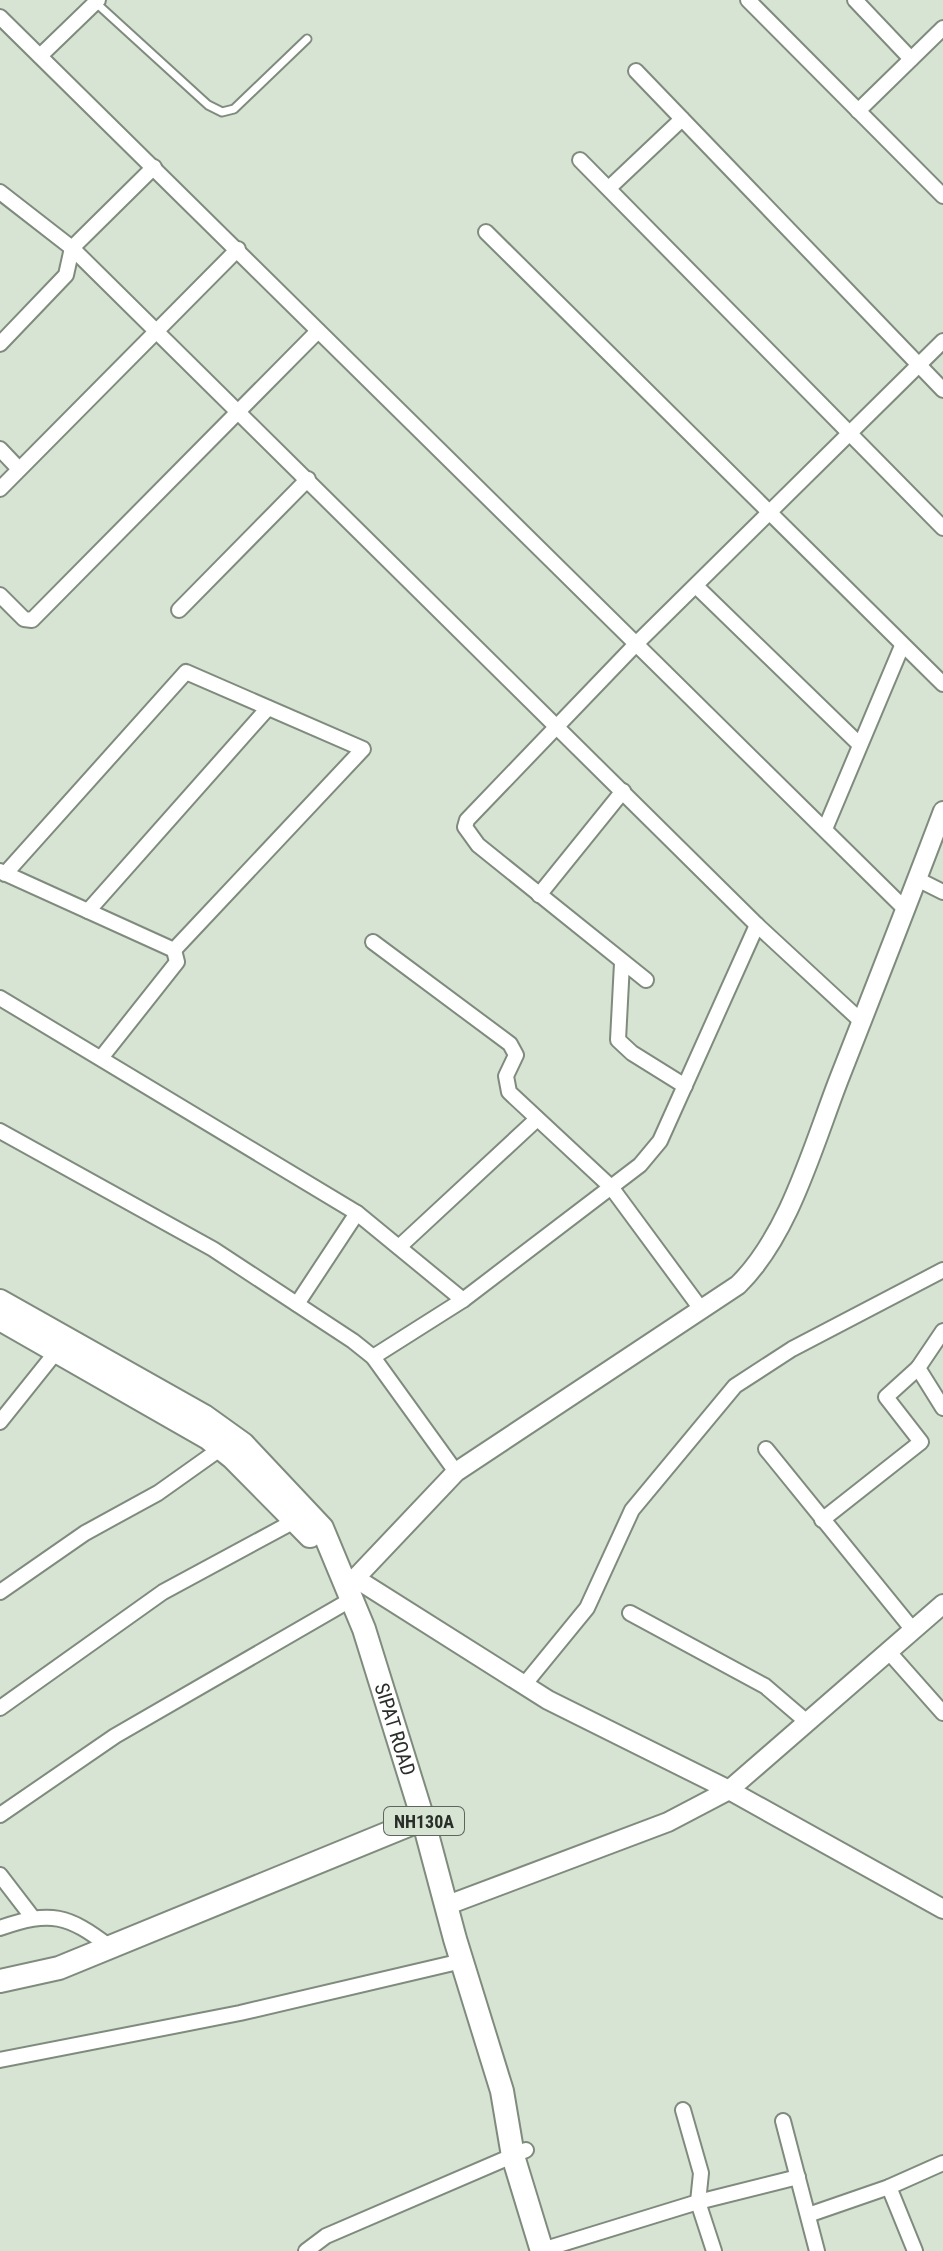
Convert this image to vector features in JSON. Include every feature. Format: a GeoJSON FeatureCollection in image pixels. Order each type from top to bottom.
{"type":"FeatureCollection","features":[{"type":"Feature","properties":{"kind":"main road","name":"SIPAT ROAD"},"geometry":{"type":"LineString","coordinates":[[0,1301],[204,1416],[302,1517],[333,1555],[351,1588],[423,1819],[445,1906],[549,2250]]}},
{"type":"Feature","properties":{"kind":"main road","name":"SIPAT ROAD"},"geometry":{"type":"LineString","coordinates":[[0,1319],[228,1443]]}},
{"type":"Feature","properties":{"kind":"main road"},"geometry":{"type":"LineString","coordinates":[[0,1981],[59,1968],[423,1819]]}},
{"type":"Feature","properties":{"kind":"street"},"geometry":{"type":"LineString","coordinates":[[748,0],[943,196]]}},
{"type":"Feature","properties":{"kind":"street"},"geometry":{"type":"LineString","coordinates":[[40,56],[96,1]]}},
{"type":"Feature","properties":{"kind":"street"},"geometry":{"type":"LineString","coordinates":[[863,3],[911,59]]}},
{"type":"Feature","properties":{"kind":"street"},"geometry":{"type":"LineString","coordinates":[[0,17],[905,909]]}},
{"type":"Feature","properties":{"kind":"street"},"geometry":{"type":"LineString","coordinates":[[858,111],[943,28]]}},
{"type":"Feature","properties":{"kind":"street"},"geometry":{"type":"LineString","coordinates":[[636,71],[943,390]]}},
{"type":"Feature","properties":{"kind":"street"},"geometry":{"type":"LineString","coordinates":[[609,188],[682,119]]}},
{"type":"Feature","properties":{"kind":"street"},"geometry":{"type":"LineString","coordinates":[[580,160],[848,436],[943,528]]}},
{"type":"Feature","properties":{"kind":"street"},"geometry":{"type":"LineString","coordinates":[[0,344],[66,275],[72,248],[154,167]]}},
{"type":"Feature","properties":{"kind":"street"},"geometry":{"type":"LineString","coordinates":[[0,192],[72,248],[757,925],[862,1022]]}},
{"type":"Feature","properties":{"kind":"street"},"geometry":{"type":"LineString","coordinates":[[486,232],[943,684]]}},
{"type":"Feature","properties":{"kind":"street"},"geometry":{"type":"LineString","coordinates":[[0,489],[155,328],[238,249]]}},
{"type":"Feature","properties":{"kind":"street"},"geometry":{"type":"LineString","coordinates":[[0,595],[24,619],[32,620],[318,331]]}},
{"type":"Feature","properties":{"kind":"street"},"geometry":{"type":"LineString","coordinates":[[646,980],[478,845],[465,827],[471,814],[637,643],[943,341]]}},
{"type":"Feature","properties":{"kind":"street"},"geometry":{"type":"LineString","coordinates":[[0,449],[19,469]]}},
{"type":"Feature","properties":{"kind":"street"},"geometry":{"type":"LineString","coordinates":[[179,610],[308,479]]}},
{"type":"Feature","properties":{"kind":"street"},"geometry":{"type":"LineString","coordinates":[[696,586],[859,744]]}},
{"type":"Feature","properties":{"kind":"street"},"geometry":{"type":"LineString","coordinates":[[825,829],[902,646]]}},
{"type":"Feature","properties":{"kind":"street"},"geometry":{"type":"LineString","coordinates":[[186,672],[363,749],[174,950],[3,872],[186,672]]}},
{"type":"Feature","properties":{"kind":"street"},"geometry":{"type":"LineString","coordinates":[[88,911],[268,708]]}},
{"type":"Feature","properties":{"kind":"street"},"geometry":{"type":"LineString","coordinates":[[539,895],[623,791]]}},
{"type":"Feature","properties":{"kind":"street"},"geometry":{"type":"LineString","coordinates":[[0,1815],[115,1736],[351,1588],[456,1472],[738,1285],[770,1248],[943,811]]}},
{"type":"Feature","properties":{"kind":"street"},"geometry":{"type":"LineString","coordinates":[[917,879],[943,892]]}},
{"type":"Feature","properties":{"kind":"street"},"geometry":{"type":"LineString","coordinates":[[373,1357],[463,1300],[640,1165],[660,1141],[757,925]]}},
{"type":"Feature","properties":{"kind":"street"},"geometry":{"type":"LineString","coordinates":[[373,942],[510,1044],[516,1055],[505,1085],[611,1187],[701,1309]]}},
{"type":"Feature","properties":{"kind":"street"},"geometry":{"type":"LineString","coordinates":[[101,1058],[177,962],[174,950]]}},
{"type":"Feature","properties":{"kind":"street"},"geometry":{"type":"LineString","coordinates":[[622,963],[618,1040],[632,1053],[685,1086]]}},
{"type":"Feature","properties":{"kind":"street"},"geometry":{"type":"LineString","coordinates":[[0,999],[357,1213],[463,1300]]}},
{"type":"Feature","properties":{"kind":"street"},"geometry":{"type":"LineString","coordinates":[[399,1247],[537,1119]]}},
{"type":"Feature","properties":{"kind":"street"},"geometry":{"type":"LineString","coordinates":[[0,1131],[213,1249],[373,1357],[456,1472]]}},
{"type":"Feature","properties":{"kind":"street"},"geometry":{"type":"LineString","coordinates":[[297,1304],[357,1213]]}},
{"type":"Feature","properties":{"kind":"street"},"geometry":{"type":"LineString","coordinates":[[524,1685],[587,1608],[632,1510],[735,1386],[792,1349],[942,1273]]}},
{"type":"Feature","properties":{"kind":"street"},"geometry":{"type":"LineString","coordinates":[[822,1520],[921,1442],[886,1397],[918,1368],[943,1331]]}},
{"type":"Feature","properties":{"kind":"street"},"geometry":{"type":"LineString","coordinates":[[0,1422],[56,1352]]}},
{"type":"Feature","properties":{"kind":"street"},"geometry":{"type":"LineString","coordinates":[[918,1368],[943,1408]]}},
{"type":"Feature","properties":{"kind":"street"},"geometry":{"type":"LineString","coordinates":[[0,1592],[85,1533],[158,1493],[228,1443]]}},
{"type":"Feature","properties":{"kind":"street"},"geometry":{"type":"LineString","coordinates":[[766,1449],[913,1630]]}},
{"type":"Feature","properties":{"kind":"street"},"geometry":{"type":"LineString","coordinates":[[0,1708],[163,1592],[302,1517]]}},
{"type":"Feature","properties":{"kind":"street"},"geometry":{"type":"LineString","coordinates":[[351,1588],[524,1685],[729,1790],[943,1909]]}},
{"type":"Feature","properties":{"kind":"street"},"geometry":{"type":"LineString","coordinates":[[630,1613],[765,1686],[807,1722]]}},
{"type":"Feature","properties":{"kind":"street"},"geometry":{"type":"LineString","coordinates":[[445,1906],[668,1822],[729,1790],[913,1630],[939,1614]]}},
{"type":"Feature","properties":{"kind":"street"},"geometry":{"type":"LineString","coordinates":[[888,1651],[943,1713]]}},
{"type":"Feature","properties":{"kind":"street"},"geometry":{"type":"LineString","coordinates":[[0,1875],[33,1918]]}},
{"type":"Feature","properties":{"kind":"street"},"geometry":{"type":"LineString","coordinates":[[0,1928],[33,1918],[64,1918],[82,1926],[110,1947]]}},
{"type":"Feature","properties":{"kind":"street"},"geometry":{"type":"LineString","coordinates":[[0,2060],[240,2013],[462,1961]]}},
{"type":"Feature","properties":{"kind":"street"},"geometry":{"type":"LineString","coordinates":[[683,2110],[701,2173],[698,2202],[714,2251]]}},
{"type":"Feature","properties":{"kind":"street"},"geometry":{"type":"LineString","coordinates":[[783,2121],[817,2251]]}},
{"type":"Feature","properties":{"kind":"street"},"geometry":{"type":"LineString","coordinates":[[306,2251],[326,2236],[520,2153]]}},
{"type":"Feature","properties":{"kind":"street"},"geometry":{"type":"LineString","coordinates":[[808,2215],[889,2187],[943,2163]]}},
{"type":"Feature","properties":{"kind":"street"},"geometry":{"type":"LineString","coordinates":[[549,2250],[698,2202],[798,2177]]}},
{"type":"Feature","properties":{"kind":"street"},"geometry":{"type":"LineString","coordinates":[[889,2187],[915,2251]]}},
{"type":"Feature","properties":{"kind":"lane"},"geometry":{"type":"LineString","coordinates":[[96,1],[208,105],[222,112],[234,109],[307,39]]}}]}
